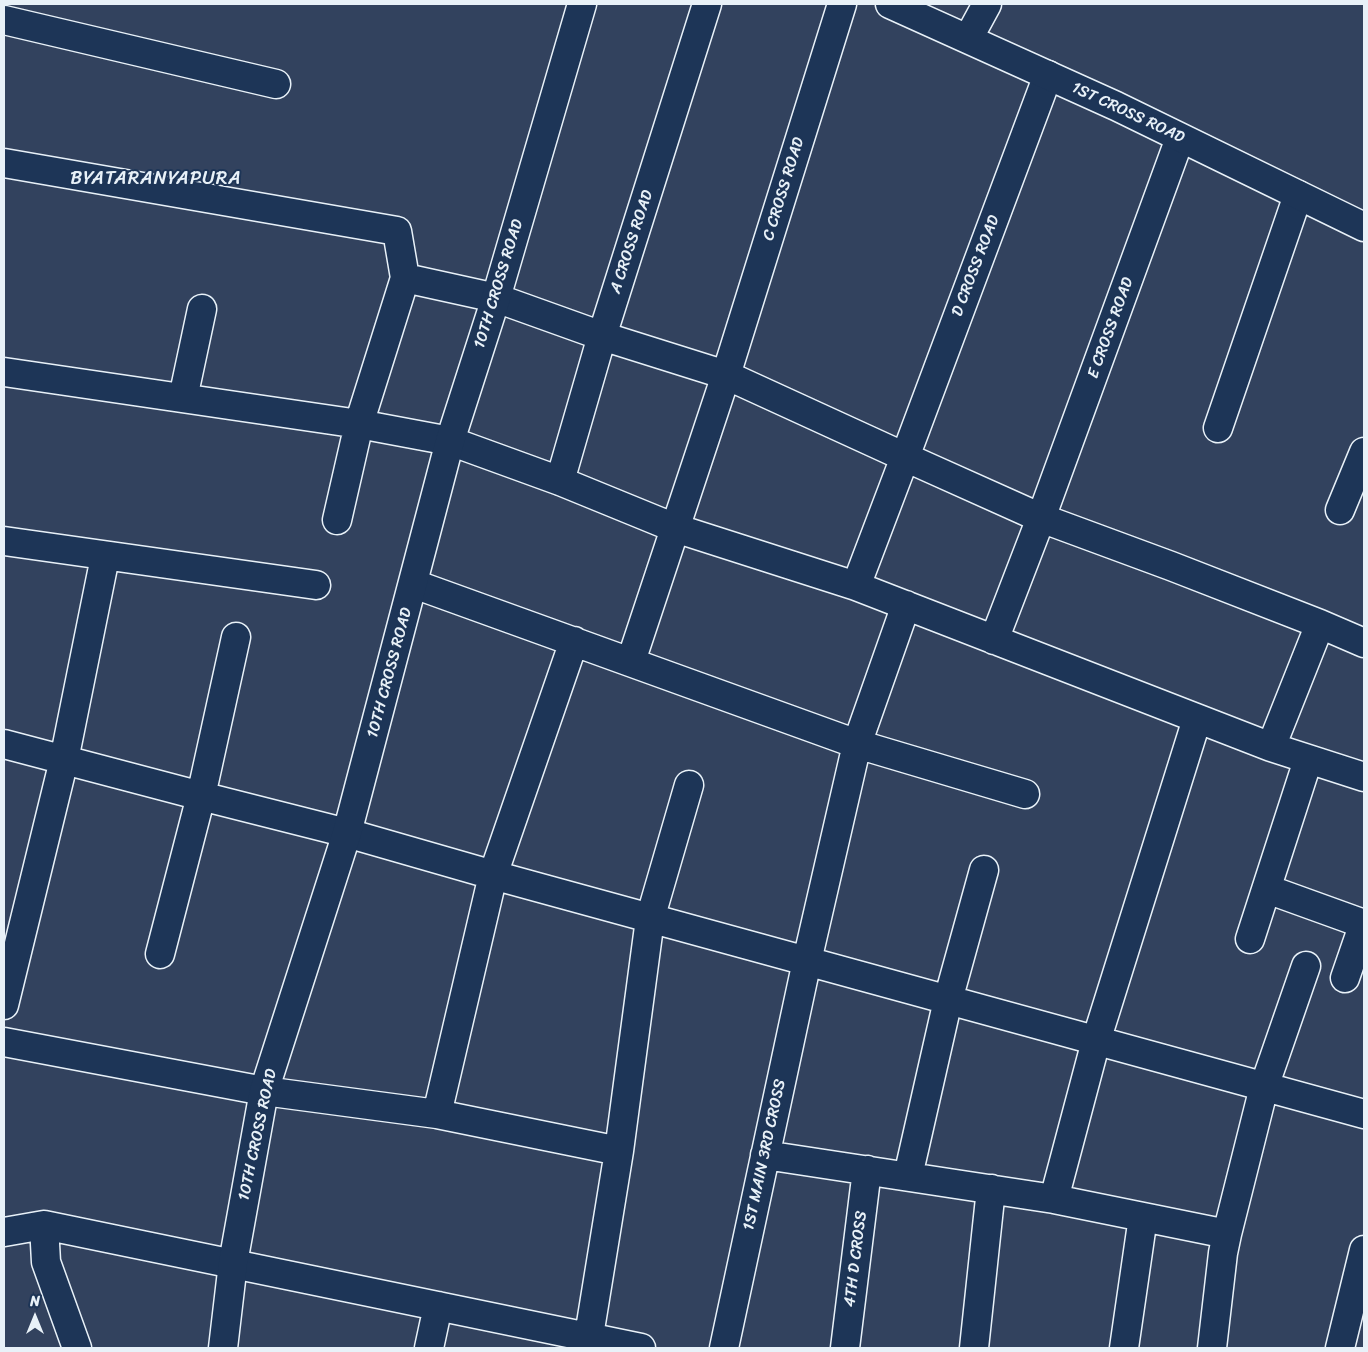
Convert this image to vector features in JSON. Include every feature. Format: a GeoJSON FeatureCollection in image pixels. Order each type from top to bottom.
{"type":"FeatureCollection","features":[{"type":"Feature","properties":{"kind":"street","name":"10TH CROSS ROAD"},"geometry":{"type":"LineString","coordinates":[[223,1348],[233,1263],[264,1091],[347,832],[414,584],[450,441],[496,298],[582,4]]}},
{"type":"Feature","properties":{"kind":"street","name":"A CROSS ROAD"},"geometry":{"type":"LineString","coordinates":[[560,481],[602,336],[707,4]]}},
{"type":"Feature","properties":{"kind":"street","name":"C CROSS ROAD"},"geometry":{"type":"LineString","coordinates":[[631,661],[726,375],[842,4]]}},
{"type":"Feature","properties":{"kind":"street","name":"1ST CROSS ROAD"},"geometry":{"type":"LineString","coordinates":[[890,4],[1116,106],[1364,227]]}},
{"type":"Feature","properties":{"kind":"street"},"geometry":{"type":"LineString","coordinates":[[968,39],[987,4]]}},
{"type":"Feature","properties":{"kind":"street"},"geometry":{"type":"LineString","coordinates":[[4,20],[276,84]]}},
{"type":"Feature","properties":{"kind":"street","name":"D CROSS ROAD"},"geometry":{"type":"LineString","coordinates":[[856,586],[1048,75]]}},
{"type":"Feature","properties":{"kind":"street","name":"E CROSS ROAD"},"geometry":{"type":"LineString","coordinates":[[994,640],[1041,518],[1180,138]]}},
{"type":"Feature","properties":{"kind":"street"},"geometry":{"type":"LineString","coordinates":[[4,163],[397,231],[405,278],[359,424],[337,520]]}},
{"type":"Feature","properties":{"kind":"street"},"geometry":{"type":"LineString","coordinates":[[1218,428],[1298,195]]}},
{"type":"Feature","properties":{"kind":"street"},"geometry":{"type":"LineString","coordinates":[[405,278],[496,298],[602,336],[726,375],[1041,518],[1171,566],[1364,643]]}},
{"type":"Feature","properties":{"kind":"street"},"geometry":{"type":"LineString","coordinates":[[183,398],[202,309]]}},
{"type":"Feature","properties":{"kind":"street"},"geometry":{"type":"LineString","coordinates":[[4,372],[359,424],[450,441],[560,481],[675,528],[856,586],[1271,747],[1364,777]]}},
{"type":"Feature","properties":{"kind":"street"},"geometry":{"type":"LineString","coordinates":[[1340,510],[1364,452]]}},
{"type":"Feature","properties":{"kind":"street"},"geometry":{"type":"LineString","coordinates":[[4,541],[316,585]]}},
{"type":"Feature","properties":{"kind":"street"},"geometry":{"type":"LineString","coordinates":[[4,1005],[64,760],[105,556]]}},
{"type":"Feature","properties":{"kind":"street"},"geometry":{"type":"LineString","coordinates":[[414,584],[857,744],[1025,794]]}},
{"type":"Feature","properties":{"kind":"street","name":"1ST MAIN 3RD CROSS"},"geometry":{"type":"LineString","coordinates":[[724,1348],[807,962],[857,744],[906,605]]}},
{"type":"Feature","properties":{"kind":"street"},"geometry":{"type":"LineString","coordinates":[[1271,747],[1320,624]]}},
{"type":"Feature","properties":{"kind":"street"},"geometry":{"type":"LineString","coordinates":[[160,954],[201,796],[236,637]]}},
{"type":"Feature","properties":{"kind":"street"},"geometry":{"type":"LineString","coordinates":[[437,1114],[493,875],[574,641]]}},
{"type":"Feature","properties":{"kind":"street"},"geometry":{"type":"LineString","coordinates":[[1054,1199],[1096,1040],[1198,719]]}},
{"type":"Feature","properties":{"kind":"street"},"geometry":{"type":"LineString","coordinates":[[4,744],[347,832],[650,919],[1364,1114]]}},
{"type":"Feature","properties":{"kind":"street"},"geometry":{"type":"LineString","coordinates":[[1250,939],[1308,760]]}},
{"type":"Feature","properties":{"kind":"street"},"geometry":{"type":"LineString","coordinates":[[588,1343],[619,1151],[650,919],[689,785]]}},
{"type":"Feature","properties":{"kind":"street"},"geometry":{"type":"LineString","coordinates":[[908,1176],[948,1000],[984,870]]}},
{"type":"Feature","properties":{"kind":"street"},"geometry":{"type":"LineString","coordinates":[[1267,889],[1364,924],[1345,978]]}},
{"type":"Feature","properties":{"kind":"street"},"geometry":{"type":"LineString","coordinates":[[1212,1348],[1227,1234],[1264,1087],[1306,966]]}},
{"type":"Feature","properties":{"kind":"street"},"geometry":{"type":"LineString","coordinates":[[4,1042],[264,1091],[437,1114],[619,1151]]}},
{"type":"Feature","properties":{"kind":"street"},"geometry":{"type":"LineString","coordinates":[[765,1155],[1054,1199],[1227,1234]]}},
{"type":"Feature","properties":{"kind":"street","name":"4TH D CROSS"},"geometry":{"type":"LineString","coordinates":[[845,1348],[866,1170]]}},
{"type":"Feature","properties":{"kind":"street"},"geometry":{"type":"LineString","coordinates":[[974,1348],[991,1189]]}},
{"type":"Feature","properties":{"kind":"street"},"geometry":{"type":"LineString","coordinates":[[1124,1348],[1143,1217]]}},
{"type":"Feature","properties":{"kind":"street"},"geometry":{"type":"LineString","coordinates":[[44,1225],[46,1262],[77,1348]]}},
{"type":"Feature","properties":{"kind":"street"},"geometry":{"type":"LineString","coordinates":[[4,1232],[44,1225],[438,1306],[588,1343],[642,1348]]}},
{"type":"Feature","properties":{"kind":"street"},"geometry":{"type":"LineString","coordinates":[[1340,1348],[1358,1306],[1364,1250]]}},
{"type":"Feature","properties":{"kind":"street"},"geometry":{"type":"LineString","coordinates":[[429,1348],[438,1306]]}},
{"type":"Feature","properties":{"kind":"district","name":"BYATARANYAPURA"},"geometry":{"type":"Point","coordinates":[156,179]}}]}
